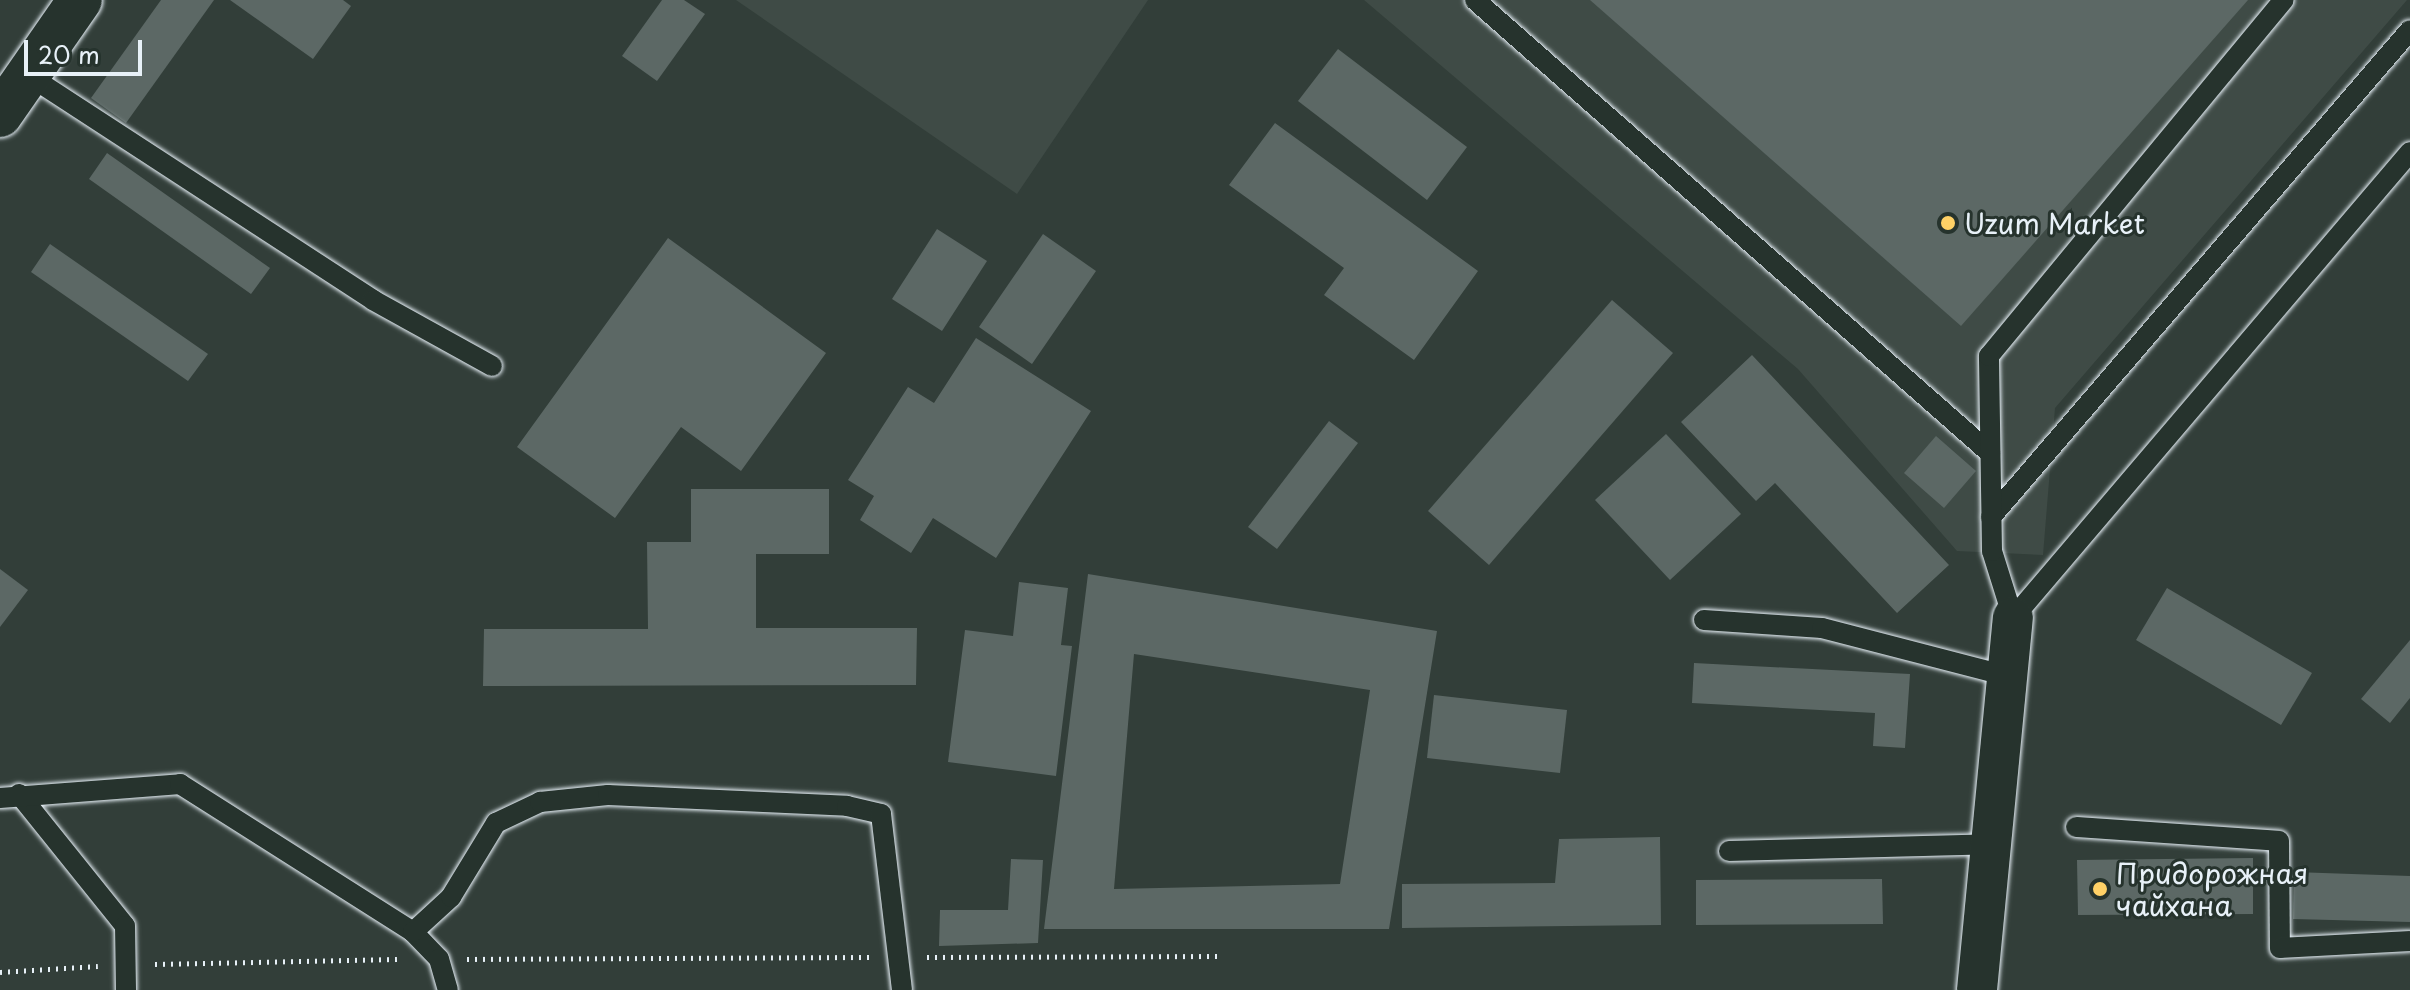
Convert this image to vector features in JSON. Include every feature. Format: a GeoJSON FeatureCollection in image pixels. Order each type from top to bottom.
{"type":"FeatureCollection","features":[{"type":"Feature","properties":{"kind":"main road"},"geometry":{"type":"LineString","coordinates":[[0,115],[80,0]]}},
{"type":"Feature","properties":{"kind":"street"},"geometry":{"type":"LineString","coordinates":[[1977,990],[2013,618]]}},
{"type":"Feature","properties":{"kind":"lane"},"geometry":{"type":"LineString","coordinates":[[1475,0],[1990,453]]}},
{"type":"Feature","properties":{"kind":"lane"},"geometry":{"type":"LineString","coordinates":[[2013,618],[1992,551],[1989,356],[2284,0]]}},
{"type":"Feature","properties":{"kind":"lane"},"geometry":{"type":"LineString","coordinates":[[1991,517],[2410,30]]}},
{"type":"Feature","properties":{"kind":"lane"},"geometry":{"type":"LineString","coordinates":[[28,75],[373,300],[492,366]]}},
{"type":"Feature","properties":{"kind":"lane"},"geometry":{"type":"LineString","coordinates":[[2013,618],[2410,152]]}},
{"type":"Feature","properties":{"kind":"lane"},"geometry":{"type":"LineString","coordinates":[[1704,620],[1822,628],[2007,676]]}},
{"type":"Feature","properties":{"kind":"lane"},"geometry":{"type":"LineString","coordinates":[[10,796],[180,784],[413,932],[439,959],[448,990]]}},
{"type":"Feature","properties":{"kind":"lane"},"geometry":{"type":"LineString","coordinates":[[413,932],[451,897],[496,823],[540,802],[608,795],[847,806],[881,814],[903,957],[902,990]]}},
{"type":"Feature","properties":{"kind":"lane"},"geometry":{"type":"LineString","coordinates":[[10,796],[125,926],[126,990]]}},
{"type":"Feature","properties":{"kind":"lane"},"geometry":{"type":"LineString","coordinates":[[2076,827],[2279,841],[2280,948],[2410,941]]}},
{"type":"Feature","properties":{"kind":"lane"},"geometry":{"type":"LineString","coordinates":[[1729,851],[1991,844]]}},
{"type":"Feature","properties":{"kind":"path"},"geometry":{"type":"LineString","coordinates":[[0,972],[126,965],[439,959],[1222,956]]}},
{"type":"Feature","properties":{"kind":"shaded area"},"geometry":{"type":"Polygon","coordinates":[[[736,0],[1148,0],[1017,194],[736,0]]]}},
{"type":"Feature","properties":{"kind":"shaded area"},"geometry":{"type":"Polygon","coordinates":[[[1364,0],[2407,0],[2055,408],[2043,555],[1957,551],[1798,369],[1364,0]]]}},
{"type":"Feature","properties":{"kind":"building"},"geometry":{"type":"Polygon","coordinates":[[[161,0],[214,0],[126,123],[91,98],[161,0]]]}},
{"type":"Feature","properties":{"kind":"building"},"geometry":{"type":"Polygon","coordinates":[[[230,0],[343,0],[351,6],[313,59],[230,0]]]}},
{"type":"Feature","properties":{"kind":"building"},"geometry":{"type":"Polygon","coordinates":[[[662,0],[684,0],[705,14],[657,81],[622,56],[662,0]]]}},
{"type":"Feature","properties":{"kind":"building","name":"Uzum Market"},"geometry":{"type":"Polygon","coordinates":[[[1590,0],[2248,0],[1961,326],[1590,0]]]}},
{"type":"Feature","properties":{"kind":"building"},"geometry":{"type":"Polygon","coordinates":[[[1338,49],[1467,147],[1427,200],[1298,101],[1338,49]]]}},
{"type":"Feature","properties":{"kind":"building"},"geometry":{"type":"Polygon","coordinates":[[[1275,123],[1478,271],[1414,360],[1324,295],[1344,268],[1229,185],[1275,123]]]}},
{"type":"Feature","properties":{"kind":"building"},"geometry":{"type":"Polygon","coordinates":[[[107,153],[270,268],[251,294],[89,179],[107,153]]]}},
{"type":"Feature","properties":{"kind":"building"},"geometry":{"type":"Polygon","coordinates":[[[937,229],[987,261],[942,331],[892,299],[937,229]]]}},
{"type":"Feature","properties":{"kind":"building"},"geometry":{"type":"Polygon","coordinates":[[[1043,234],[1096,271],[1032,364],[979,327],[1043,234]]]}},
{"type":"Feature","properties":{"kind":"building"},"geometry":{"type":"Polygon","coordinates":[[[668,238],[826,353],[741,471],[681,427],[615,518],[517,447],[668,238]]]}},
{"type":"Feature","properties":{"kind":"building"},"geometry":{"type":"Polygon","coordinates":[[[50,244],[208,354],[188,381],[31,272],[50,244]]]}},
{"type":"Feature","properties":{"kind":"building"},"geometry":{"type":"Polygon","coordinates":[[[1612,300],[1673,353],[1489,565],[1428,511],[1612,300]]]}},
{"type":"Feature","properties":{"kind":"building"},"geometry":{"type":"Polygon","coordinates":[[[976,338],[1091,411],[996,558],[933,518],[911,553],[860,520],[874,496],[848,480],[908,387],[934,403],[976,338]]]}},
{"type":"Feature","properties":{"kind":"building"},"geometry":{"type":"Polygon","coordinates":[[[1752,355],[1949,565],[1897,613],[1775,483],[1756,501],[1681,422],[1752,355]]]}},
{"type":"Feature","properties":{"kind":"building"},"geometry":{"type":"Polygon","coordinates":[[[1329,421],[1358,443],[1277,549],[1248,527],[1329,421]]]}},
{"type":"Feature","properties":{"kind":"building"},"geometry":{"type":"Polygon","coordinates":[[[1666,434],[1741,514],[1670,580],[1595,500],[1666,434]]]}},
{"type":"Feature","properties":{"kind":"building"},"geometry":{"type":"Polygon","coordinates":[[[1936,436],[1976,471],[1944,508],[1904,473],[1936,436]]]}},
{"type":"Feature","properties":{"kind":"building"},"geometry":{"type":"Polygon","coordinates":[[[691,489],[829,489],[829,554],[756,554],[756,628],[917,628],[916,685],[483,686],[484,629],[648,629],[647,542],[691,542],[691,489]]]}},
{"type":"Feature","properties":{"kind":"building"},"geometry":{"type":"Polygon","coordinates":[[[0,569],[28,590],[0,627],[0,569]]]}},
{"type":"Feature","properties":{"kind":"building"},"geometry":{"type":"Polygon","coordinates":[[[1088,574],[1437,631],[1389,929],[1044,929],[1088,574]],[[1134,654],[1114,889],[1340,884],[1370,690],[1134,654]]]}},
{"type":"Feature","properties":{"kind":"building"},"geometry":{"type":"Polygon","coordinates":[[[1019,582],[1068,588],[1061,645],[1072,646],[1056,776],[948,762],[965,630],[1013,636],[1019,582]]]}},
{"type":"Feature","properties":{"kind":"building"},"geometry":{"type":"Polygon","coordinates":[[[2167,588],[2312,673],[2281,725],[2136,640],[2167,588]]]}},
{"type":"Feature","properties":{"kind":"building"},"geometry":{"type":"Polygon","coordinates":[[[2410,640],[2410,698],[2390,723],[2361,699],[2410,640]]]}},
{"type":"Feature","properties":{"kind":"building"},"geometry":{"type":"Polygon","coordinates":[[[1694,663],[1910,674],[1905,748],[1873,746],[1875,713],[1692,703],[1694,663]]]}},
{"type":"Feature","properties":{"kind":"building"},"geometry":{"type":"Polygon","coordinates":[[[1434,695],[1567,710],[1560,773],[1427,758],[1434,695]]]}},
{"type":"Feature","properties":{"kind":"building"},"geometry":{"type":"Polygon","coordinates":[[[1660,837],[1661,925],[1402,928],[1402,884],[1555,883],[1559,839],[1660,837]]]}},
{"type":"Feature","properties":{"kind":"building"},"geometry":{"type":"Polygon","coordinates":[[[2253,858],[2253,914],[2078,915],[2077,860],[2253,858]]]}},
{"type":"Feature","properties":{"kind":"building"},"geometry":{"type":"Polygon","coordinates":[[[1011,859],[1043,860],[1038,943],[939,946],[940,910],[1008,910],[1011,859]]]}},
{"type":"Feature","properties":{"kind":"building"},"geometry":{"type":"Polygon","coordinates":[[[2294,872],[2410,876],[2410,922],[2293,919],[2294,872]]]}},
{"type":"Feature","properties":{"kind":"building"},"geometry":{"type":"Polygon","coordinates":[[[1882,879],[1883,924],[1696,925],[1696,880],[1882,879]]]}},
{"type":"Feature","properties":{"kind":"place","name":"Uzum Market"},"geometry":{"type":"Point","coordinates":[1948,223]}},
{"type":"Feature","properties":{"kind":"place","name":"Придорожная чайхана"},"geometry":{"type":"Point","coordinates":[2100,889]}}]}
